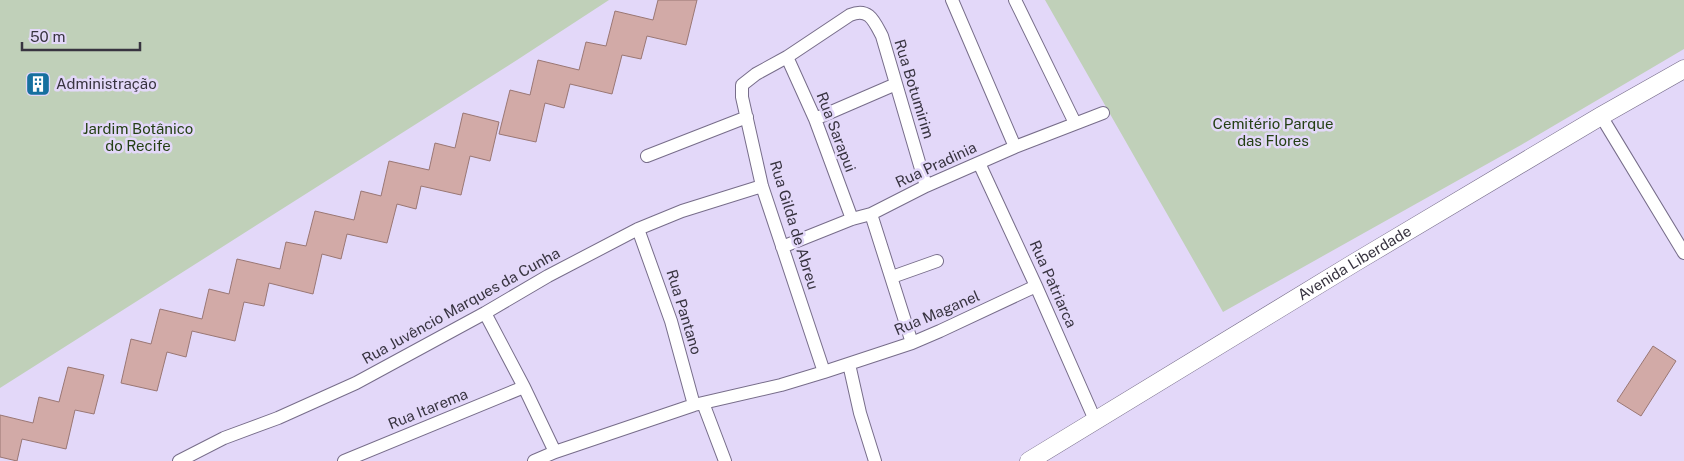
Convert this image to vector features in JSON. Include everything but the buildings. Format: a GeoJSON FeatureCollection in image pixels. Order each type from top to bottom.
{"type":"FeatureCollection","features":[{"type":"Feature","properties":{"kind":"main road","name":"Avenida Liberdade"},"geometry":{"type":"LineString","coordinates":[[1037,459],[1095,420],[1602,116],[1684,69]]}},
{"type":"Feature","properties":{"kind":"street"},"geometry":{"type":"LineString","coordinates":[[952,0],[1015,147]]}},
{"type":"Feature","properties":{"kind":"street"},"geometry":{"type":"LineString","coordinates":[[1015,0],[1075,123]]}},
{"type":"Feature","properties":{"kind":"street","name":"Rua Botumirim"},"geometry":{"type":"LineString","coordinates":[[787,58],[838,23],[858,12],[867,14],[874,21],[882,36],[926,186]]}},
{"type":"Feature","properties":{"kind":"street","name":"Rua Gilda de Abreu"},"geometry":{"type":"LineString","coordinates":[[787,58],[756,74],[742,85],[742,97],[762,186],[824,372]]}},
{"type":"Feature","properties":{"kind":"street","name":"Rua Sarapui"},"geometry":{"type":"LineString","coordinates":[[787,58],[815,118],[852,219]]}},
{"type":"Feature","properties":{"kind":"street"},"geometry":{"type":"LineString","coordinates":[[815,118],[896,84]]}},
{"type":"Feature","properties":{"kind":"street","name":"Rua Pradinia"},"geometry":{"type":"LineString","coordinates":[[782,247],[852,219],[871,214],[926,186],[1015,147],[1103,113]]}},
{"type":"Feature","properties":{"kind":"street"},"geometry":{"type":"LineString","coordinates":[[1602,116],[1684,253]]}},
{"type":"Feature","properties":{"kind":"street"},"geometry":{"type":"LineString","coordinates":[[647,156],[747,117]]}},
{"type":"Feature","properties":{"kind":"street","name":"Rua Patriarca"},"geometry":{"type":"LineString","coordinates":[[979,163],[1095,420]]}},
{"type":"Feature","properties":{"kind":"street","name":"Rua Juvêncio Marques da Cunha"},"geometry":{"type":"LineString","coordinates":[[179,461],[224,438],[278,418],[347,387],[485,314],[548,276],[638,229],[682,211],[762,186]]}},
{"type":"Feature","properties":{"kind":"street"},"geometry":{"type":"LineString","coordinates":[[871,214],[912,343]]}},
{"type":"Feature","properties":{"kind":"street","name":"Rua Pantano"},"geometry":{"type":"LineString","coordinates":[[638,229],[699,404],[724,461]]}},
{"type":"Feature","properties":{"kind":"street"},"geometry":{"type":"LineString","coordinates":[[892,277],[937,261]]}},
{"type":"Feature","properties":{"kind":"street","name":"Rua Maganel"},"geometry":{"type":"LineString","coordinates":[[534,461],[555,452],[699,404],[781,385],[912,343],[940,332],[1036,286]]}},
{"type":"Feature","properties":{"kind":"street"},"geometry":{"type":"LineString","coordinates":[[485,314],[524,387],[555,452]]}},
{"type":"Feature","properties":{"kind":"street"},"geometry":{"type":"LineString","coordinates":[[849,364],[860,413],[875,461]]}},
{"type":"Feature","properties":{"kind":"street","name":"Rua Itarema"},"geometry":{"type":"LineString","coordinates":[[344,461],[524,387]]}},
{"type":"Feature","properties":{"kind":"green space","name":"Jardim Botânico do Recife"},"geometry":{"type":"Polygon","coordinates":[[[0,0],[609,0],[0,388],[0,0]]]}},
{"type":"Feature","properties":{"kind":"green space","name":"Cemitério Parque das Flores"},"geometry":{"type":"Polygon","coordinates":[[[1045,0],[1684,0],[1684,49],[1521,145],[1223,312],[1045,0]]]}},
{"type":"Feature","properties":{"kind":"place","name":"Administração"},"geometry":{"type":"Point","coordinates":[38,84]}}]}
